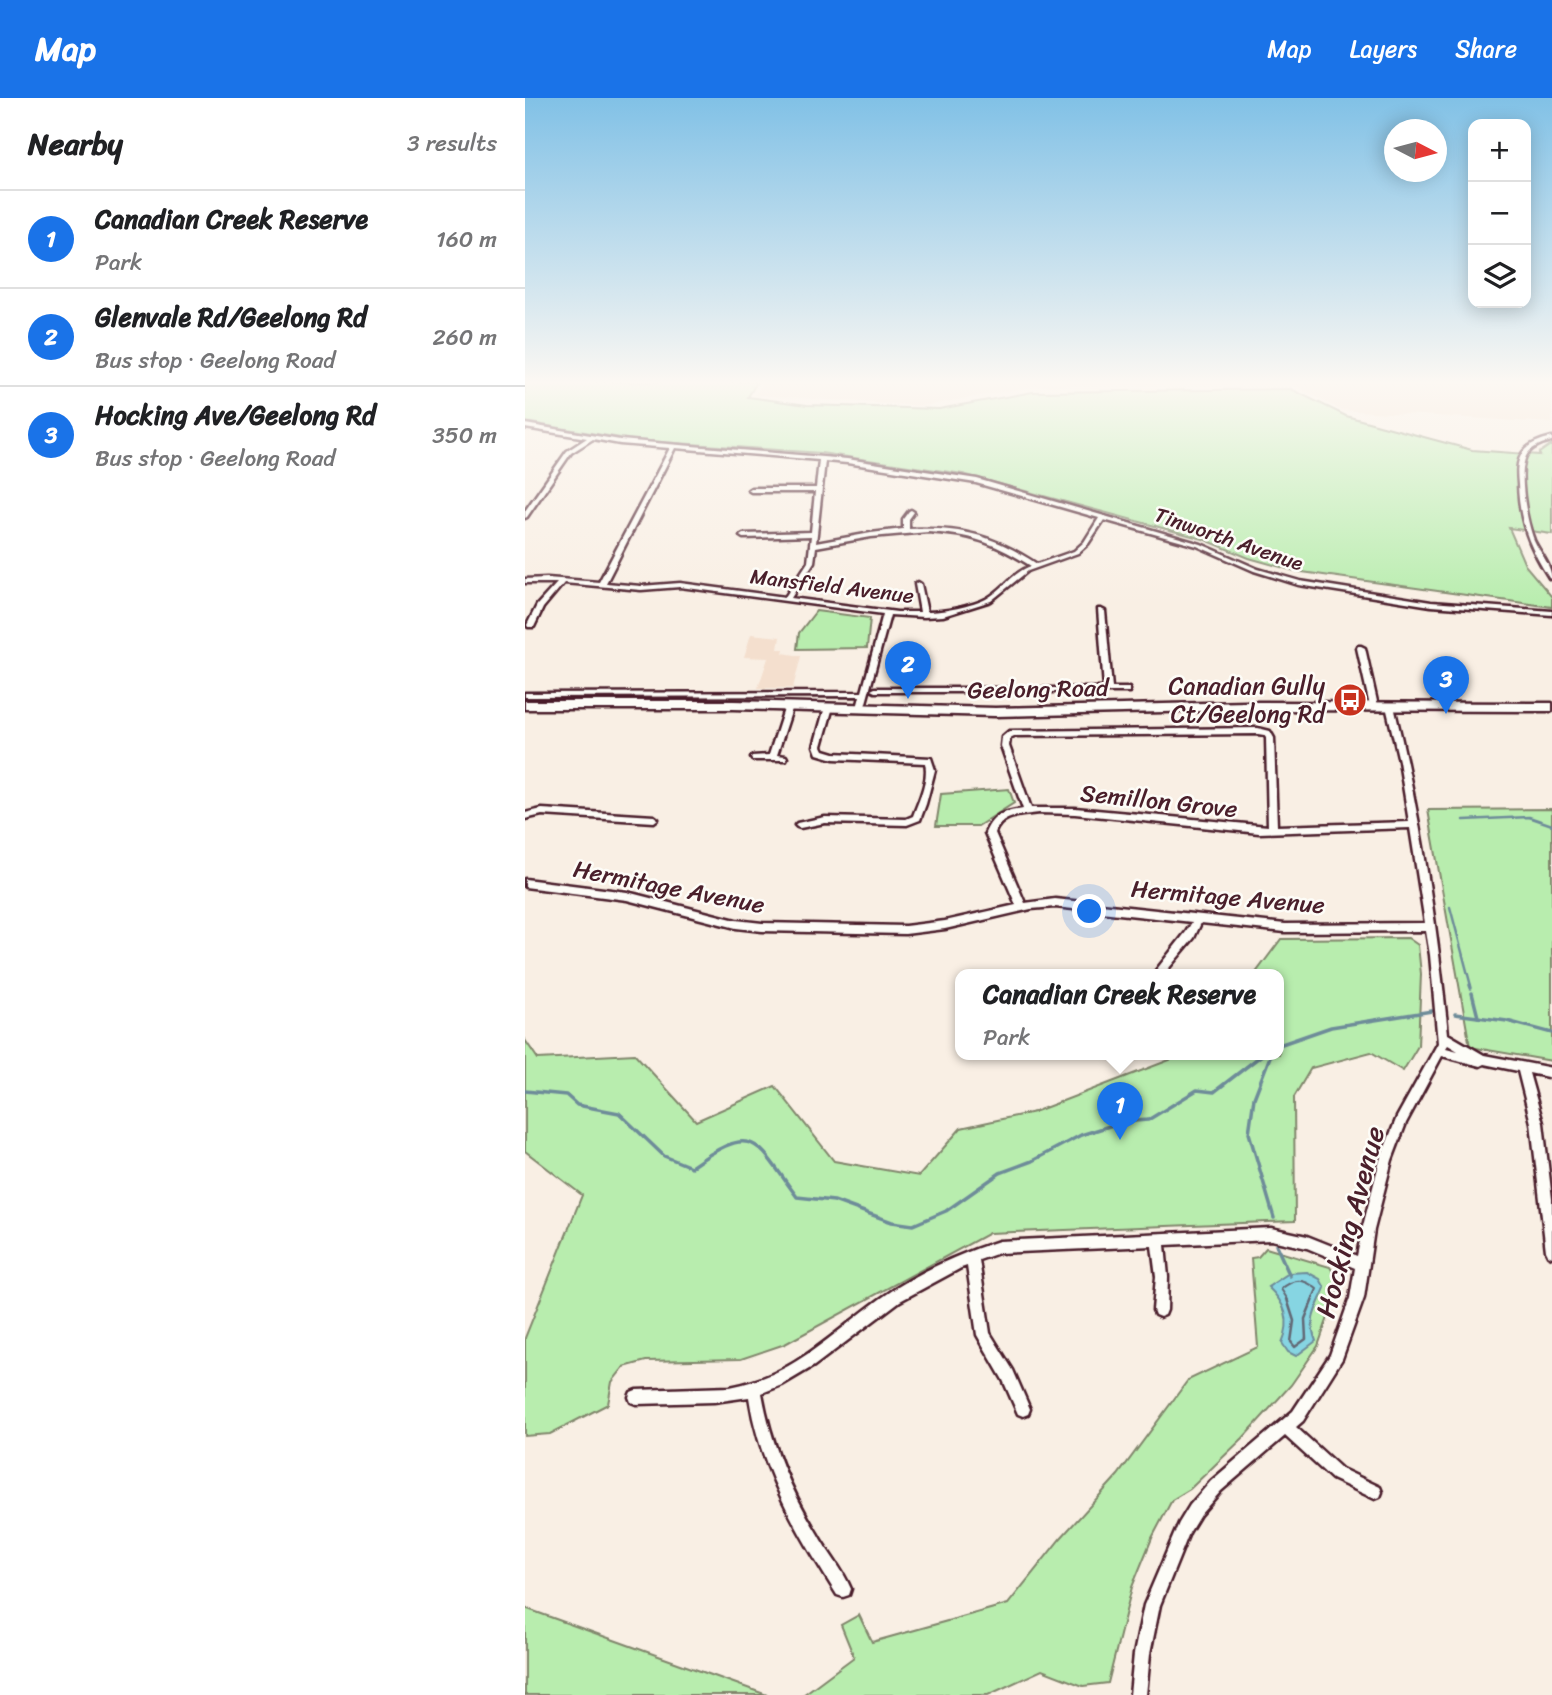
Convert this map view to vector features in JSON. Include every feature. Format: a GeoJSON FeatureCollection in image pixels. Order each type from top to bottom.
{"type":"FeatureCollection","features":[{"type":"Feature","properties":{"kind":"main road","name":"Geelong Road"},"geometry":{"type":"LineString","coordinates":[[525,705],[789,706],[1022,712],[1190,706],[1552,707]]}},
{"type":"Feature","properties":{"kind":"street"},"geometry":{"type":"LineString","coordinates":[[525,516],[566,457]]}},
{"type":"Feature","properties":{"kind":"street"},"geometry":{"type":"LineString","coordinates":[[601,585],[668,457]]}},
{"type":"Feature","properties":{"kind":"street","name":"Tinworth Avenue"},"geometry":{"type":"LineString","coordinates":[[791,457],[977,481],[1205,547],[1256,569],[1299,583],[1430,604],[1552,613]]}},
{"type":"Feature","properties":{"kind":"street"},"geometry":{"type":"LineString","coordinates":[[1524,457],[1520,465],[1527,533],[1533,549],[1552,577]]}},
{"type":"Feature","properties":{"kind":"street"},"geometry":{"type":"LineString","coordinates":[[787,599],[809,567],[822,459]]}},
{"type":"Feature","properties":{"kind":"street"},"geometry":{"type":"LineString","coordinates":[[751,490],[819,490]]}},
{"type":"Feature","properties":{"kind":"street"},"geometry":{"type":"LineString","coordinates":[[906,530],[906,521],[911,512]]}},
{"type":"Feature","properties":{"kind":"street","name":"Mansfield Avenue"},"geometry":{"type":"LineString","coordinates":[[525,581],[562,581],[638,588],[683,585],[883,612],[947,614],[977,606],[993,598],[1023,573],[1068,556],[1081,548],[1102,517]]}},
{"type":"Feature","properties":{"kind":"street"},"geometry":{"type":"LineString","coordinates":[[813,546],[906,530],[948,530],[988,539],[1012,549],[1036,566]]}},
{"type":"Feature","properties":{"kind":"street"},"geometry":{"type":"LineString","coordinates":[[743,536],[814,534]]}},
{"type":"Feature","properties":{"kind":"street"},"geometry":{"type":"LineString","coordinates":[[531,625],[540,607],[562,581]]}},
{"type":"Feature","properties":{"kind":"street"},"geometry":{"type":"LineString","coordinates":[[918,584],[924,615]]}},
{"type":"Feature","properties":{"kind":"street"},"geometry":{"type":"LineString","coordinates":[[1101,611],[1108,690]]}},
{"type":"Feature","properties":{"kind":"street"},"geometry":{"type":"LineString","coordinates":[[867,708],[865,693],[872,672],[883,612]]}},
{"type":"Feature","properties":{"kind":"street"},"geometry":{"type":"LineString","coordinates":[[1361,648],[1374,706]]}},
{"type":"Feature","properties":{"kind":"street"},"geometry":{"type":"LineString","coordinates":[[867,708],[875,691],[872,672]]}},
{"type":"Feature","properties":{"kind":"street","name":"Geelong Road"},"geometry":{"type":"LineString","coordinates":[[525,695],[1126,690]]}},
{"type":"Feature","properties":{"kind":"street"},"geometry":{"type":"LineString","coordinates":[[772,758],[789,706]]}},
{"type":"Feature","properties":{"kind":"street"},"geometry":{"type":"LineString","coordinates":[[1390,706],[1414,825],[1430,927],[1442,1044],[1469,1060],[1552,1073]]}},
{"type":"Feature","properties":{"kind":"street"},"geometry":{"type":"LineString","coordinates":[[800,825],[825,820],[907,822],[917,818],[922,808],[922,798],[931,771],[927,760],[834,756],[820,752],[818,746],[829,707]]}},
{"type":"Feature","properties":{"kind":"street"},"geometry":{"type":"LineString","coordinates":[[1028,811],[1005,746],[1006,737],[1012,733],[1258,730],[1270,738],[1273,831]]}},
{"type":"Feature","properties":{"kind":"street"},"geometry":{"type":"LineString","coordinates":[[755,758],[783,758]]}},
{"type":"Feature","properties":{"kind":"street","name":"Semillon Grove"},"geometry":{"type":"LineString","coordinates":[[1022,907],[990,831],[994,822],[1005,815],[1028,811],[1071,810],[1273,831],[1414,825]]}},
{"type":"Feature","properties":{"kind":"street"},"geometry":{"type":"LineString","coordinates":[[525,816],[542,812],[653,819]]}},
{"type":"Feature","properties":{"kind":"street","name":"Hermitage Avenue"},"geometry":{"type":"LineString","coordinates":[[525,883],[627,896],[736,924],[762,927],[905,930],[939,926],[1022,907],[1078,904],[1292,928],[1430,927]]}},
{"type":"Feature","properties":{"kind":"street"},"geometry":{"type":"LineString","coordinates":[[1162,969],[1190,935],[1199,918]]}},
{"type":"Feature","properties":{"kind":"street","name":"Hocking Avenue"},"geometry":{"type":"LineString","coordinates":[[1138,1695],[1142,1654],[1152,1605],[1184,1528],[1216,1486],[1286,1427],[1308,1403],[1335,1359],[1354,1308],[1379,1182],[1394,1139],[1416,1090],[1442,1044]]}},
{"type":"Feature","properties":{"kind":"street"},"geometry":{"type":"LineString","coordinates":[[1522,1067],[1538,1127],[1552,1251]]}},
{"type":"Feature","properties":{"kind":"street"},"geometry":{"type":"LineString","coordinates":[[636,1397],[716,1394],[755,1389],[811,1362],[890,1300],[972,1256],[1017,1245],[1275,1235],[1307,1242],[1362,1264]]}},
{"type":"Feature","properties":{"kind":"street"},"geometry":{"type":"LineString","coordinates":[[1158,1239],[1162,1277],[1160,1310]]}},
{"type":"Feature","properties":{"kind":"street"},"geometry":{"type":"LineString","coordinates":[[972,1256],[984,1335],[1007,1374],[1023,1409]]}},
{"type":"Feature","properties":{"kind":"street"},"geometry":{"type":"LineString","coordinates":[[755,1389],[761,1427],[780,1480],[809,1538],[843,1589]]}},
{"type":"Feature","properties":{"kind":"street"},"geometry":{"type":"LineString","coordinates":[[1286,1427],[1337,1474],[1375,1492]]}},
{"type":"Feature","properties":{"kind":"shaded area"},"geometry":{"type":"Polygon","coordinates":[[[751,634],[780,637],[778,649],[784,649],[783,653],[801,656],[793,688],[758,688],[768,658],[744,657],[751,634]]]}},
{"type":"Feature","properties":{"kind":"green space"},"geometry":{"type":"Polygon","coordinates":[[[845,457],[1552,457],[1552,534],[1509,528],[1525,565],[1552,597],[1552,607],[1295,571],[1249,558],[1203,539],[963,474],[845,457]]]}},
{"type":"Feature","properties":{"kind":"green space"},"geometry":{"type":"Polygon","coordinates":[[[816,611],[870,618],[867,648],[797,649],[799,633],[816,611]]]}},
{"type":"Feature","properties":{"kind":"green space"},"geometry":{"type":"Polygon","coordinates":[[[1009,789],[1014,803],[978,826],[936,826],[941,794],[1009,789]]]}},
{"type":"Feature","properties":{"kind":"green space"},"geometry":{"type":"Polygon","coordinates":[[[1552,809],[1552,1061],[1470,1047],[1428,810],[1552,809]]]}},
{"type":"Feature","properties":{"kind":"green space"},"geometry":{"type":"Polygon","coordinates":[[[1408,938],[1418,945],[1421,974],[1418,1046],[1403,1071],[1371,1052],[1311,1068],[1294,1097],[1295,1221],[989,1233],[785,1344],[741,1359],[646,1361],[624,1367],[612,1382],[608,1404],[550,1434],[525,1436],[525,1338],[582,1195],[525,1151],[525,1040],[538,1059],[635,1054],[696,1121],[775,1086],[834,1161],[919,1176],[961,1128],[1034,1112],[1169,1060],[1284,1060],[1284,969],[1259,969],[1281,939],[1408,938]]]}},
{"type":"Feature","properties":{"kind":"green space"},"geometry":{"type":"Polygon","coordinates":[[[1266,1248],[1330,1267],[1340,1283],[1318,1346],[1291,1385],[1243,1438],[1190,1489],[1172,1500],[1152,1538],[1132,1587],[1108,1683],[1083,1686],[1042,1670],[988,1695],[803,1695],[854,1657],[841,1625],[859,1615],[872,1642],[1008,1604],[1060,1539],[1118,1475],[1188,1380],[1258,1347],[1251,1258],[1258,1257],[1266,1248]]]}},
{"type":"Feature","properties":{"kind":"green space"},"geometry":{"type":"Polygon","coordinates":[[[525,1608],[767,1695],[525,1695],[525,1608]]]}},
{"type":"Feature","properties":{"kind":"water"},"geometry":{"type":"Polygon","coordinates":[[[1307,1272],[1320,1279],[1325,1288],[1313,1320],[1316,1341],[1296,1356],[1288,1352],[1282,1343],[1286,1327],[1285,1312],[1279,1299],[1268,1287],[1289,1273],[1307,1272]]]}},
{"type":"Feature","properties":{"kind":"waterway"},"geometry":{"type":"LineString","coordinates":[[1464,820],[1529,817],[1552,825]]}},
{"type":"Feature","properties":{"kind":"waterway"},"geometry":{"type":"LineString","coordinates":[[1450,907],[1471,986]]}},
{"type":"Feature","properties":{"kind":"waterway"},"geometry":{"type":"LineString","coordinates":[[1472,993],[1478,1017]]}},
{"type":"Feature","properties":{"kind":"waterway"},"geometry":{"type":"LineString","coordinates":[[1284,1043],[1331,1027],[1432,1011]]}},
{"type":"Feature","properties":{"kind":"waterway"},"geometry":{"type":"LineString","coordinates":[[1455,1014],[1507,1021],[1552,1033]]}},
{"type":"Feature","properties":{"kind":"waterway"},"geometry":{"type":"LineString","coordinates":[[525,1091],[566,1095],[577,1105],[619,1113],[664,1156],[691,1167],[729,1145],[742,1142],[753,1144],[763,1151],[797,1197],[834,1201],[892,1222],[913,1225],[946,1211],[1000,1173],[1032,1161],[1081,1135],[1122,1122],[1148,1120],[1197,1090],[1214,1092],[1255,1060]]}},
{"type":"Feature","properties":{"kind":"waterway"},"geometry":{"type":"LineString","coordinates":[[1269,1060],[1254,1098],[1249,1133],[1274,1218]]}},
{"type":"Feature","properties":{"kind":"waterway"},"geometry":{"type":"LineString","coordinates":[[1276,1245],[1290,1276]]}},
{"type":"Feature","properties":{"kind":"place","name":"Glenvale Rd/Geelong Rd"},"geometry":{"type":"Point","coordinates":[908,699]}},
{"type":"Feature","properties":{"kind":"place","name":"Canadian Gully Ct/Geelong Rd"},"geometry":{"type":"Point","coordinates":[1350,700]}},
{"type":"Feature","properties":{"kind":"place","name":"Hocking Ave/Geelong Rd"},"geometry":{"type":"Point","coordinates":[1446,714]}},
{"type":"Feature","properties":{"kind":"place","name":"Canadian Creek Reserve"},"geometry":{"type":"Point","coordinates":[1120,1140]}}]}
